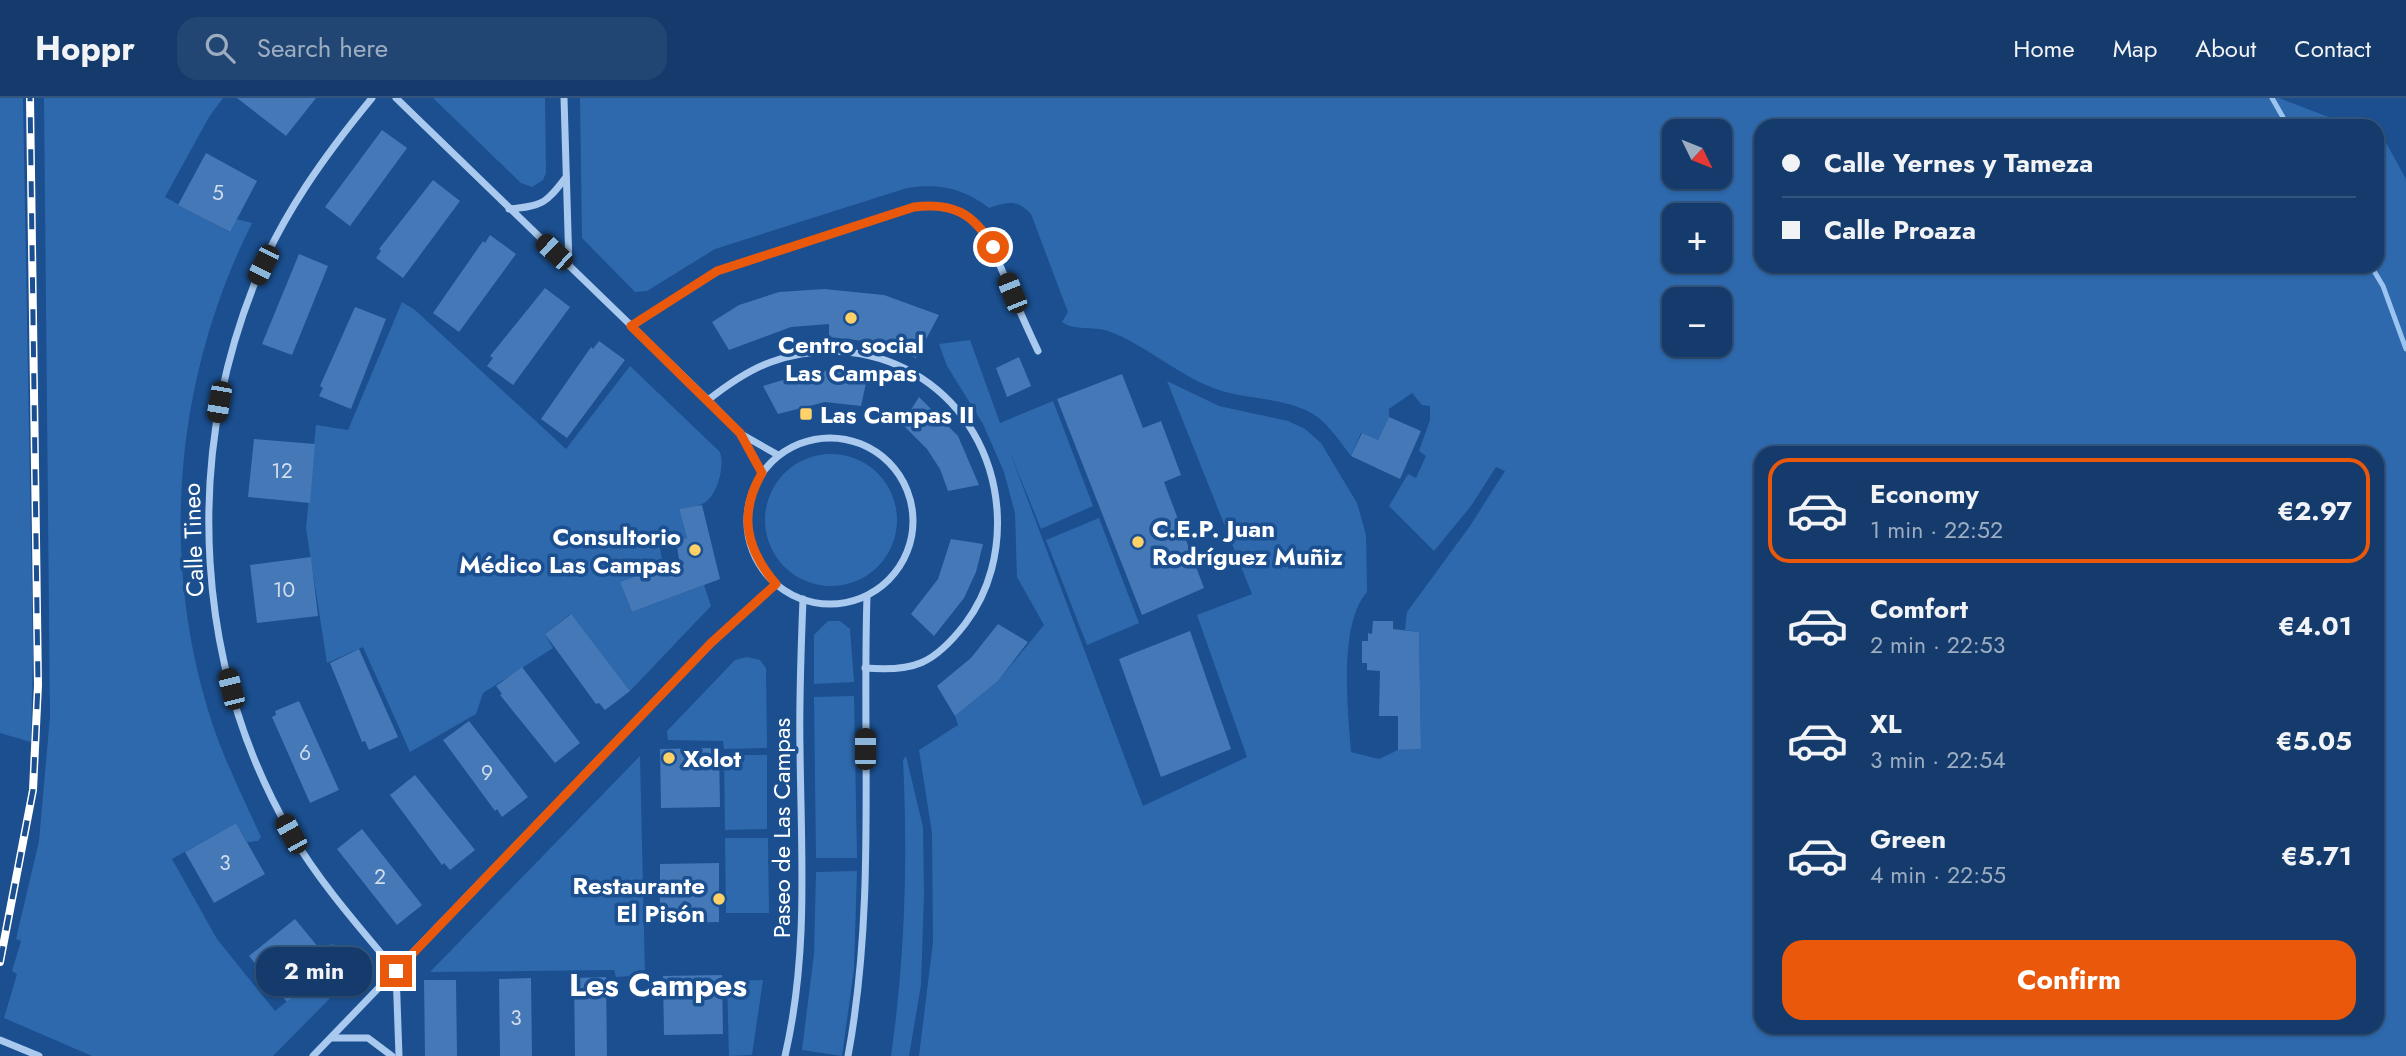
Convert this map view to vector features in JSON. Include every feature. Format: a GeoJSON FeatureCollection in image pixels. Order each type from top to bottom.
{"type":"FeatureCollection","features":[{"type":"Feature","properties":{"kind":"street","name":"Calle Tineo"},"geometry":{"type":"LineString","coordinates":[[372,98],[314,173],[282,227],[254,283],[221,392],[210,463],[209,534],[213,599],[224,663],[259,768],[304,854],[340,904],[396,971]]}},
{"type":"Feature","properties":{"kind":"street"},"geometry":{"type":"LineString","coordinates":[[396,98],[708,400],[740,433],[762,473]]}},
{"type":"Feature","properties":{"kind":"street"},"geometry":{"type":"LineString","coordinates":[[564,98],[569,266]]}},
{"type":"Feature","properties":{"kind":"street"},"geometry":{"type":"LineString","coordinates":[[509,209],[537,206],[549,200],[566,177]]}},
{"type":"Feature","properties":{"kind":"street"},"geometry":{"type":"LineString","coordinates":[[631,326],[691,285],[740,262],[914,207],[944,205],[966,215],[986,234],[1038,351]]}},
{"type":"Feature","properties":{"kind":"street"},"geometry":{"type":"LineString","coordinates":[[708,400],[739,377],[772,362],[796,355],[845,351],[889,362],[929,382],[954,404],[973,430],[989,468],[998,521],[996,550],[983,593],[959,632],[944,648],[925,661],[898,671],[865,668]]}},
{"type":"Feature","properties":{"kind":"street"},"geometry":{"type":"LineString","coordinates":[[740,433],[778,455]]}},
{"type":"Feature","properties":{"kind":"street"},"geometry":{"type":"LineString","coordinates":[[820,438],[849,439],[873,449],[890,461],[900,475],[913,511],[909,549],[889,579],[867,596],[832,604],[803,599],[776,584],[753,552],[746,524],[752,493],[762,473],[778,455],[803,442],[820,438]]}},
{"type":"Feature","properties":{"kind":"street"},"geometry":{"type":"LineString","coordinates":[[313,1056],[711,643],[776,584]]}},
{"type":"Feature","properties":{"kind":"street"},"geometry":{"type":"LineString","coordinates":[[848,1056],[857,1008],[866,865],[867,596]]}},
{"type":"Feature","properties":{"kind":"street","name":"Paseo de Las Campas"},"geometry":{"type":"LineString","coordinates":[[785,1056],[800,978],[803,915],[799,714],[803,599]]}},
{"type":"Feature","properties":{"kind":"street"},"geometry":{"type":"LineString","coordinates":[[396,971],[399,1056]]}},
{"type":"Feature","properties":{"kind":"street"},"geometry":{"type":"LineString","coordinates":[[331,1038],[368,1038],[392,1056]]}},
{"type":"Feature","properties":{"kind":"street"},"geometry":{"type":"LineString","coordinates":[[0,1040],[39,1056]]}},
{"type":"Feature","properties":{"kind":"shaded area"},"geometry":{"type":"Polygon","coordinates":[[[0,98],[23,98],[33,653],[31,742],[0,733],[0,98]]]}},
{"type":"Feature","properties":{"kind":"shaded area"},"geometry":{"type":"Polygon","coordinates":[[[44,98],[223,98],[209,117],[165,197],[229,232],[236,219],[252,223],[227,280],[207,340],[192,401],[184,462],[181,525],[184,587],[193,649],[208,710],[225,758],[261,837],[258,841],[247,842],[236,823],[172,859],[217,939],[275,1011],[332,965],[325,956],[330,944],[336,945],[352,962],[351,977],[273,1056],[92,1056],[4,1018],[17,974],[12,971],[21,941],[16,939],[39,841],[50,717],[44,98]]]}},
{"type":"Feature","properties":{"kind":"shaded area"},"geometry":{"type":"Polygon","coordinates":[[[433,98],[545,98],[546,173],[543,180],[532,187],[521,183],[433,98]]]}},
{"type":"Feature","properties":{"kind":"shaded area"},"geometry":{"type":"Polygon","coordinates":[[[580,98],[2279,98],[2334,119],[1754,119],[1754,273],[2384,273],[2384,139],[2406,179],[2406,1056],[919,1056],[933,942],[932,833],[919,750],[958,725],[955,716],[998,681],[1044,625],[1017,577],[1015,513],[1004,472],[983,424],[947,366],[939,344],[970,340],[1000,423],[1053,401],[1093,506],[1041,529],[1009,450],[1143,806],[1247,757],[1197,615],[1252,594],[1167,381],[1219,406],[1288,421],[1305,429],[1321,443],[1357,503],[1366,535],[1367,592],[1358,607],[1348,646],[1347,692],[1351,752],[1379,759],[1398,750],[1421,749],[1419,632],[1405,630],[1407,612],[1470,526],[1505,471],[1496,467],[1471,506],[1434,551],[1389,506],[1408,474],[1416,478],[1426,456],[1419,451],[1430,420],[1430,406],[1422,405],[1412,393],[1389,409],[1389,417],[1378,440],[1361,433],[1351,456],[1326,424],[1305,410],[1222,391],[1192,378],[1123,337],[1108,331],[1062,322],[1068,312],[1031,214],[1016,204],[1007,203],[989,208],[970,196],[950,189],[929,186],[907,188],[715,249],[647,291],[635,292],[582,238],[580,98]]]}},
{"type":"Feature","properties":{"kind":"shaded area"},"geometry":{"type":"Polygon","coordinates":[[[402,302],[415,310],[566,449],[630,366],[720,452],[720,473],[712,495],[702,504],[679,509],[687,538],[659,543],[663,565],[620,582],[632,612],[704,585],[711,606],[630,691],[570,614],[545,634],[553,648],[483,693],[476,714],[410,752],[363,647],[327,663],[306,528],[316,425],[348,430],[402,302]]]}},
{"type":"Feature","properties":{"kind":"shaded area"},"geometry":{"type":"Polygon","coordinates":[[[831,454],[856,459],[877,474],[892,495],[897,520],[892,545],[877,566],[856,581],[831,586],[806,581],[785,566],[770,545],[765,520],[770,495],[785,474],[806,459],[831,454]]]}},
{"type":"Feature","properties":{"kind":"shaded area"},"geometry":{"type":"Polygon","coordinates":[[[1099,518],[1139,623],[1087,645],[1046,540],[1099,518]]]}},
{"type":"Feature","properties":{"kind":"shaded area"},"geometry":{"type":"Polygon","coordinates":[[[828,621],[840,621],[850,629],[854,682],[814,684],[814,635],[828,621]]]}},
{"type":"Feature","properties":{"kind":"shaded area"},"geometry":{"type":"Polygon","coordinates":[[[747,657],[760,660],[766,668],[767,748],[724,749],[723,741],[668,740],[667,731],[735,660],[747,657]]]}},
{"type":"Feature","properties":{"kind":"shaded area"},"geometry":{"type":"Polygon","coordinates":[[[854,696],[857,858],[816,858],[814,697],[854,696]]]}},
{"type":"Feature","properties":{"kind":"shaded area"},"geometry":{"type":"Polygon","coordinates":[[[724,755],[767,755],[767,829],[725,830],[724,755]]]}},
{"type":"Feature","properties":{"kind":"shaded area"},"geometry":{"type":"Polygon","coordinates":[[[640,756],[645,975],[616,977],[614,970],[430,972],[640,756]]]}},
{"type":"Feature","properties":{"kind":"shaded area"},"geometry":{"type":"Polygon","coordinates":[[[906,756],[923,827],[921,985],[909,1056],[891,1056],[904,908],[903,760],[906,756]]]}},
{"type":"Feature","properties":{"kind":"shaded area"},"geometry":{"type":"Polygon","coordinates":[[[725,838],[768,838],[769,913],[726,913],[725,838]]]}},
{"type":"Feature","properties":{"kind":"shaded area"},"geometry":{"type":"Polygon","coordinates":[[[857,871],[854,969],[842,1056],[802,1050],[814,954],[816,872],[857,871]]]}},
{"type":"Feature","properties":{"kind":"shaded area"},"geometry":{"type":"Polygon","coordinates":[[[763,980],[752,1055],[729,1056],[727,981],[763,980]]]}},
{"type":"Feature","properties":{"kind":"building"},"geometry":{"type":"Polygon","coordinates":[[[237,98],[316,98],[286,136],[237,98]]]}},
{"type":"Feature","properties":{"kind":"building"},"geometry":{"type":"Polygon","coordinates":[[[382,130],[407,148],[350,226],[325,207],[382,130]]]}},
{"type":"Feature","properties":{"kind":"building"},"geometry":{"type":"Polygon","coordinates":[[[206,153],[257,181],[230,232],[178,205],[206,153]]]}},
{"type":"Feature","properties":{"kind":"building"},"geometry":{"type":"Polygon","coordinates":[[[433,180],[460,201],[403,278],[376,258],[381,251],[379,249],[433,180]]]}},
{"type":"Feature","properties":{"kind":"building"},"geometry":{"type":"Polygon","coordinates":[[[490,235],[516,254],[459,332],[433,313],[483,241],[485,243],[490,235]]]}},
{"type":"Feature","properties":{"kind":"building"},"geometry":{"type":"Polygon","coordinates":[[[299,254],[328,266],[292,355],[262,344],[299,254]]]}},
{"type":"Feature","properties":{"kind":"building"},"geometry":{"type":"Polygon","coordinates":[[[545,288],[570,307],[513,385],[487,366],[493,358],[490,356],[545,288]]]}},
{"type":"Feature","properties":{"kind":"building"},"geometry":{"type":"Polygon","coordinates":[[[824,289],[884,295],[939,315],[916,358],[873,342],[829,337],[829,324],[791,327],[729,350],[712,322],[739,305],[779,292],[824,289]]]}},
{"type":"Feature","properties":{"kind":"building"},"geometry":{"type":"Polygon","coordinates":[[[355,307],[386,319],[351,409],[319,396],[323,388],[320,386],[355,307]]]}},
{"type":"Feature","properties":{"kind":"building"},"geometry":{"type":"Polygon","coordinates":[[[599,341],[625,360],[567,438],[541,419],[591,347],[593,349],[599,341]]]}},
{"type":"Feature","properties":{"kind":"building"},"geometry":{"type":"Polygon","coordinates":[[[1019,357],[1031,386],[1007,397],[996,368],[1019,357]]]}},
{"type":"Feature","properties":{"kind":"building"},"geometry":{"type":"Polygon","coordinates":[[[816,370],[868,374],[861,406],[825,402],[778,414],[763,386],[816,370]]]}},
{"type":"Feature","properties":{"kind":"building"},"geometry":{"type":"Polygon","coordinates":[[[1122,374],[1143,428],[1161,421],[1181,475],[1164,482],[1204,588],[1142,615],[1057,399],[1122,374]]]}},
{"type":"Feature","properties":{"kind":"building"},"geometry":{"type":"Polygon","coordinates":[[[919,397],[958,436],[979,485],[948,491],[940,469],[927,449],[902,424],[919,397]]]}},
{"type":"Feature","properties":{"kind":"building"},"geometry":{"type":"Polygon","coordinates":[[[1389,417],[1421,431],[1400,479],[1351,456],[1362,433],[1378,440],[1389,417]]]}},
{"type":"Feature","properties":{"kind":"building"},"geometry":{"type":"Polygon","coordinates":[[[254,439],[315,444],[310,503],[248,497],[254,439]]]}},
{"type":"Feature","properties":{"kind":"building","name":"Consultorio Médico Las Campas"},"geometry":{"type":"Polygon","coordinates":[[[702,505],[720,579],[632,612],[620,582],[679,559],[676,540],[687,538],[679,509],[702,505]]]}},
{"type":"Feature","properties":{"kind":"building"},"geometry":{"type":"Polygon","coordinates":[[[951,539],[983,544],[976,572],[964,598],[934,636],[911,614],[938,579],[951,539]]]}},
{"type":"Feature","properties":{"kind":"building"},"geometry":{"type":"Polygon","coordinates":[[[311,557],[318,616],[257,623],[250,565],[311,557]]]}},
{"type":"Feature","properties":{"kind":"building"},"geometry":{"type":"Polygon","coordinates":[[[571,614],[630,691],[605,710],[599,703],[596,704],[545,634],[571,614]]]}},
{"type":"Feature","properties":{"kind":"building"},"geometry":{"type":"Polygon","coordinates":[[[1373,621],[1393,621],[1393,629],[1419,632],[1421,749],[1398,750],[1398,716],[1379,716],[1380,671],[1367,670],[1367,663],[1362,663],[1362,641],[1368,641],[1368,633],[1372,634],[1373,621]]]}},
{"type":"Feature","properties":{"kind":"building"},"geometry":{"type":"Polygon","coordinates":[[[998,624],[1028,642],[998,681],[955,716],[937,686],[971,658],[998,624]]]}},
{"type":"Feature","properties":{"kind":"building"},"geometry":{"type":"Polygon","coordinates":[[[1190,631],[1231,749],[1161,777],[1119,659],[1190,631]]]}},
{"type":"Feature","properties":{"kind":"building"},"geometry":{"type":"Polygon","coordinates":[[[359,649],[398,737],[369,750],[365,741],[362,742],[330,663],[359,649]]]}},
{"type":"Feature","properties":{"kind":"building"},"geometry":{"type":"Polygon","coordinates":[[[522,667],[580,743],[555,763],[500,695],[502,694],[496,686],[522,667]]]}},
{"type":"Feature","properties":{"kind":"building"},"geometry":{"type":"Polygon","coordinates":[[[299,701],[339,790],[310,803],[272,717],[276,715],[275,711],[299,701]]]}},
{"type":"Feature","properties":{"kind":"building"},"geometry":{"type":"Polygon","coordinates":[[[469,721],[528,797],[502,817],[443,740],[469,721]]]}},
{"type":"Feature","properties":{"kind":"building"},"geometry":{"type":"Polygon","coordinates":[[[719,748],[720,807],[661,808],[660,749],[719,748]]]}},
{"type":"Feature","properties":{"kind":"building"},"geometry":{"type":"Polygon","coordinates":[[[415,775],[475,850],[450,870],[444,863],[442,865],[390,795],[415,775]]]}},
{"type":"Feature","properties":{"kind":"building"},"geometry":{"type":"Polygon","coordinates":[[[236,823],[265,874],[214,903],[185,852],[236,823]]]}},
{"type":"Feature","properties":{"kind":"building"},"geometry":{"type":"Polygon","coordinates":[[[362,829],[422,905],[397,925],[337,849],[362,829]]]}},
{"type":"Feature","properties":{"kind":"building"},"geometry":{"type":"Polygon","coordinates":[[[719,863],[719,922],[660,923],[660,864],[719,863]]]}},
{"type":"Feature","properties":{"kind":"building"},"geometry":{"type":"Polygon","coordinates":[[[295,919],[333,965],[287,1002],[249,956],[295,919]]]}},
{"type":"Feature","properties":{"kind":"building"},"geometry":{"type":"Polygon","coordinates":[[[722,975],[723,1034],[664,1035],[663,976],[722,975]]]}},
{"type":"Feature","properties":{"kind":"building"},"geometry":{"type":"Polygon","coordinates":[[[606,977],[607,1056],[575,1056],[574,978],[606,977]]]}},
{"type":"Feature","properties":{"kind":"building"},"geometry":{"type":"Polygon","coordinates":[[[531,978],[532,1056],[500,1056],[499,979],[531,978]]]}},
{"type":"Feature","properties":{"kind":"building"},"geometry":{"type":"Polygon","coordinates":[[[424,980],[456,980],[457,1056],[425,1056],[424,980]]]}},
{"type":"Feature","properties":{"kind":"waterway"},"geometry":{"type":"LineString","coordinates":[[2272,98],[2284,119]]}},
{"type":"Feature","properties":{"kind":"waterway"},"geometry":{"type":"LineString","coordinates":[[2375,273],[2383,286],[2406,349]]}},
{"type":"Feature","properties":{"kind":"railway"},"geometry":{"type":"LineString","coordinates":[[0,962],[33,790],[38,685],[30,98]]}},
{"type":"Feature","properties":{"kind":"place","name":"Centro social Las Campas"},"geometry":{"type":"Point","coordinates":[851,318]}},
{"type":"Feature","properties":{"kind":"place","name":"Las Campas II"},"geometry":{"type":"Point","coordinates":[806,414]}},
{"type":"Feature","properties":{"kind":"place","name":"C.E.P. Juan Rodríguez Muñiz"},"geometry":{"type":"Point","coordinates":[1138,542]}},
{"type":"Feature","properties":{"kind":"place","name":"Consultorio Médico Las Campas"},"geometry":{"type":"Point","coordinates":[695,550]}},
{"type":"Feature","properties":{"kind":"place","name":"Xolot"},"geometry":{"type":"Point","coordinates":[669,758]}},
{"type":"Feature","properties":{"kind":"place","name":"Restaurante El Pisón"},"geometry":{"type":"Point","coordinates":[719,899]}},
{"type":"Feature","properties":{"kind":"district","name":"Les Campes"},"geometry":{"type":"Point","coordinates":[658,985]}},
{"type":"Feature","properties":{"kind":"route"},"geometry":{"type":"LineString","coordinates":[[396,971],[711,643],[776,584],[753,552],[748,538],[748,509],[762,473],[740,433],[631,326],[661,304],[717,271],[914,207],[944,205],[966,215],[986,234],[993,247]]}}]}
